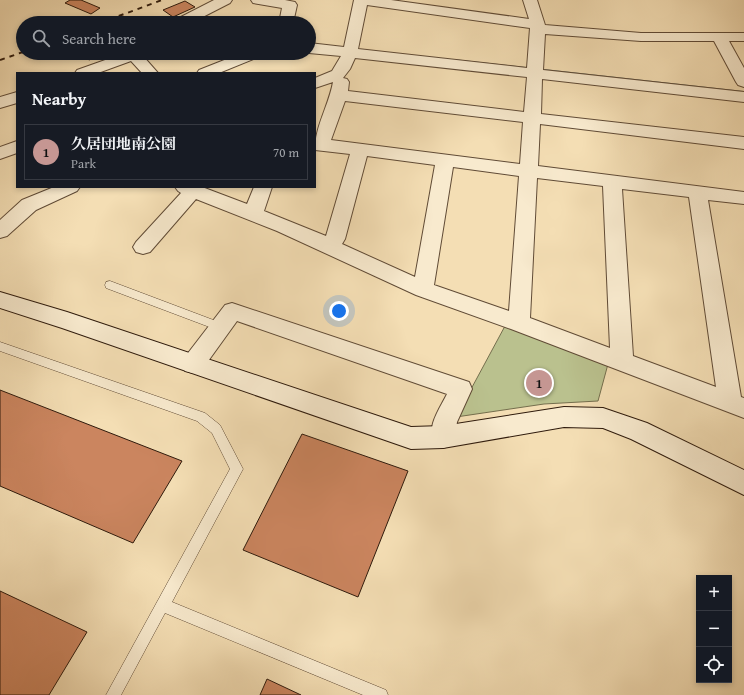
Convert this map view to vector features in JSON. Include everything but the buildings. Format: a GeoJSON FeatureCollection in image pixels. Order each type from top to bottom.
{"type":"FeatureCollection","features":[{"type":"Feature","properties":{"kind":"street"},"geometry":{"type":"LineString","coordinates":[[194,16],[225,0]]}},
{"type":"Feature","properties":{"kind":"street"},"geometry":{"type":"LineString","coordinates":[[258,0],[290,5],[288,16]]}},
{"type":"Feature","properties":{"kind":"street"},"geometry":{"type":"LineString","coordinates":[[316,83],[339,74],[342,69],[351,49],[361,0],[524,23],[538,27],[641,37],[744,37]]}},
{"type":"Feature","properties":{"kind":"street"},"geometry":{"type":"LineString","coordinates":[[519,323],[538,27],[530,0]]}},
{"type":"Feature","properties":{"kind":"street"},"geometry":{"type":"LineString","coordinates":[[719,37],[744,82]]}},
{"type":"Feature","properties":{"kind":"street"},"geometry":{"type":"LineString","coordinates":[[316,42],[351,49]]}},
{"type":"Feature","properties":{"kind":"street"},"geometry":{"type":"LineString","coordinates":[[316,48],[351,49],[536,69],[744,87]]}},
{"type":"Feature","properties":{"kind":"street"},"geometry":{"type":"LineString","coordinates":[[85,72],[118,60]]}},
{"type":"Feature","properties":{"kind":"street"},"geometry":{"type":"LineString","coordinates":[[140,60],[149,72]]}},
{"type":"Feature","properties":{"kind":"street"},"geometry":{"type":"LineString","coordinates":[[208,72],[238,60]]}},
{"type":"Feature","properties":{"kind":"street"},"geometry":{"type":"LineString","coordinates":[[536,69],[744,97]]}},
{"type":"Feature","properties":{"kind":"street"},"geometry":{"type":"LineString","coordinates":[[339,74],[342,84],[339,95],[318,145],[744,198]]}},
{"type":"Feature","properties":{"kind":"street"},"geometry":{"type":"LineString","coordinates":[[339,95],[744,143]]}},
{"type":"Feature","properties":{"kind":"street"},"geometry":{"type":"LineString","coordinates":[[0,103],[16,97]]}},
{"type":"Feature","properties":{"kind":"street"},"geometry":{"type":"LineString","coordinates":[[0,153],[16,147]]}},
{"type":"Feature","properties":{"kind":"street"},"geometry":{"type":"LineString","coordinates":[[330,246],[335,239],[360,150]]}},
{"type":"Feature","properties":{"kind":"street"},"geometry":{"type":"LineString","coordinates":[[423,289],[445,161]]}},
{"type":"Feature","properties":{"kind":"street"},"geometry":{"type":"LineString","coordinates":[[612,182],[622,361]]}},
{"type":"Feature","properties":{"kind":"street"},"geometry":{"type":"LineString","coordinates":[[0,231],[29,205],[69,188]]}},
{"type":"Feature","properties":{"kind":"street"},"geometry":{"type":"LineString","coordinates":[[253,214],[263,188]]}},
{"type":"Feature","properties":{"kind":"street"},"geometry":{"type":"LineString","coordinates":[[143,247],[188,189],[330,246],[423,289],[622,361],[737,405]]}},
{"type":"Feature","properties":{"kind":"street"},"geometry":{"type":"LineString","coordinates":[[697,192],[737,405]]}},
{"type":"Feature","properties":{"kind":"street"},"geometry":{"type":"LineString","coordinates":[[0,300],[411,438],[443,437],[564,417],[603,418],[639,431],[744,483]]}},
{"type":"Feature","properties":{"kind":"street"},"geometry":{"type":"LineString","coordinates":[[192,364],[232,311],[461,389],[445,422],[443,437]]}},
{"type":"Feature","properties":{"kind":"lane"},"geometry":{"type":"LineString","coordinates":[[110,285],[220,327]]}},
{"type":"Feature","properties":{"kind":"lane"},"geometry":{"type":"LineString","coordinates":[[0,346],[201,417],[216,429],[237,469],[113,695]]}},
{"type":"Feature","properties":{"kind":"lane"},"geometry":{"type":"LineString","coordinates":[[162,605],[381,695]]}},
{"type":"Feature","properties":{"kind":"green space"},"geometry":{"type":"Polygon","coordinates":[[[505,326],[608,364],[598,401],[544,404],[456,417],[505,326]]]}},
{"type":"Feature","properties":{"kind":"waterway"},"geometry":{"type":"LineString","coordinates":[[454,60],[744,92]]}},
{"type":"Feature","properties":{"kind":"railway"},"geometry":{"type":"LineString","coordinates":[[119,16],[162,0]]}},
{"type":"Feature","properties":{"kind":"railway"},"geometry":{"type":"LineString","coordinates":[[0,60],[16,54]]}},
{"type":"Feature","properties":{"kind":"place","name":"久居団地南公園"},"geometry":{"type":"Point","coordinates":[539,383]}}]}
